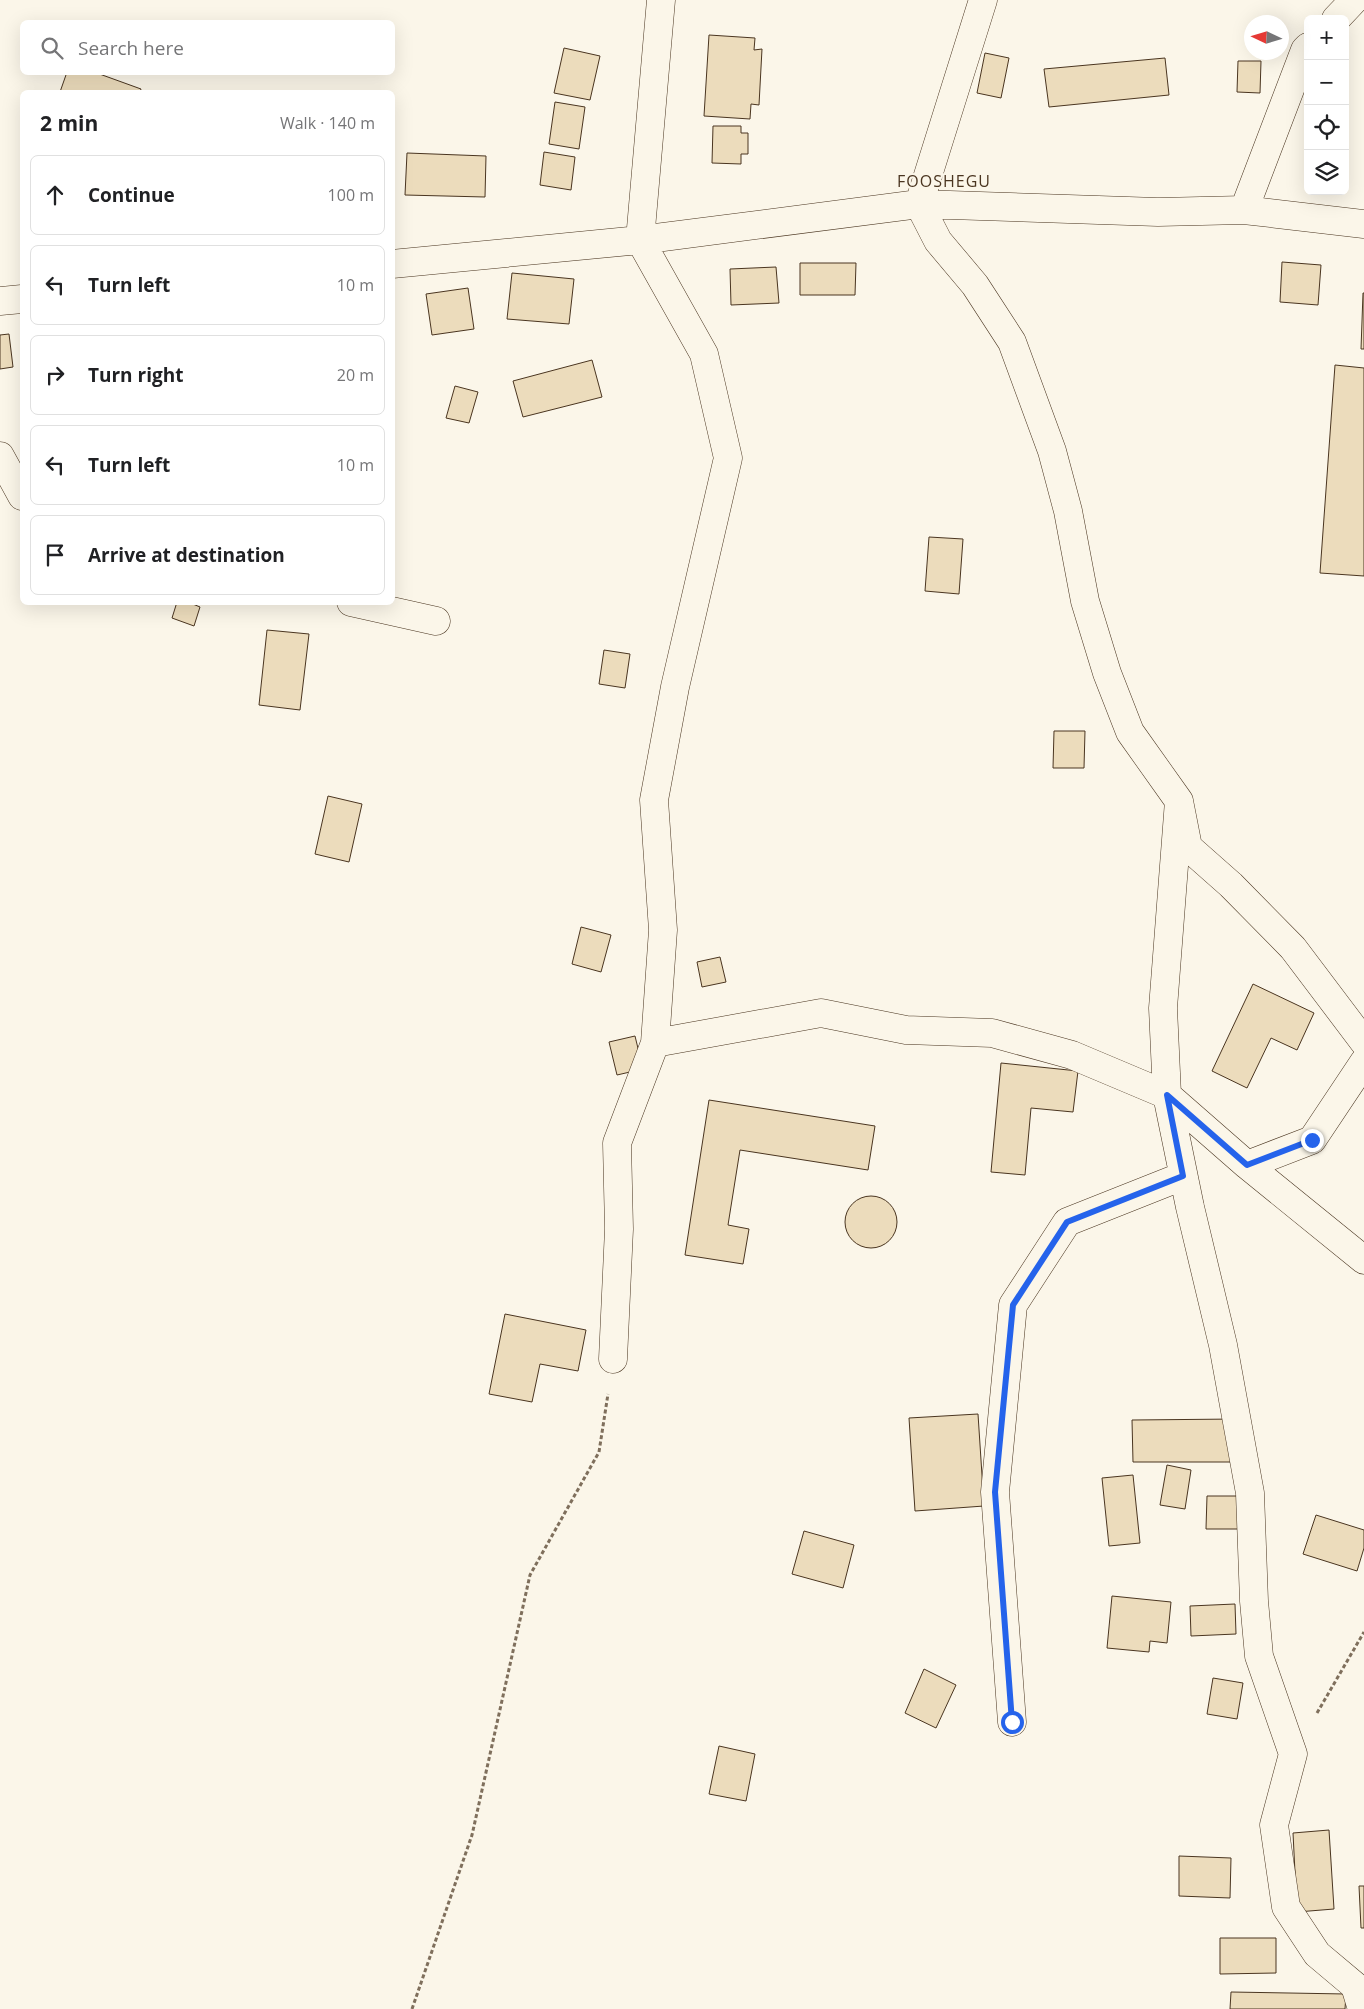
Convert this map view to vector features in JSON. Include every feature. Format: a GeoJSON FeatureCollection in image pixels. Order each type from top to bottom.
{"type":"FeatureCollection","features":[{"type":"Feature","properties":{"kind":"street"},"geometry":{"type":"LineString","coordinates":[[613,1359],[619,1230],[617,1143],[656,1043],[663,930],[654,800],[675,687],[728,458],[704,354],[640,240],[661,0]]}},
{"type":"Feature","properties":{"kind":"street"},"geometry":{"type":"LineString","coordinates":[[983,0],[919,204],[938,241],[975,285],[1012,342],[1052,451],[1068,511],[1085,601],[1107,673],[1130,732],[1179,801],[1188,847],[1231,885],[1294,948],[1364,1042]]}},
{"type":"Feature","properties":{"kind":"street"},"geometry":{"type":"LineString","coordinates":[[1340,15],[1354,0]]}},
{"type":"Feature","properties":{"kind":"street"},"geometry":{"type":"LineString","coordinates":[[1244,210],[1304,53]]}},
{"type":"Feature","properties":{"kind":"street"},"geometry":{"type":"LineString","coordinates":[[395,264],[640,240],[919,204],[1158,212],[1244,210],[1364,224]]}},
{"type":"Feature","properties":{"kind":"street"},"geometry":{"type":"LineString","coordinates":[[0,301],[20,299]]}},
{"type":"Feature","properties":{"kind":"street"},"geometry":{"type":"LineString","coordinates":[[0,456],[20,492]]}},
{"type":"Feature","properties":{"kind":"street"},"geometry":{"type":"LineString","coordinates":[[364,605],[436,621]]}},
{"type":"Feature","properties":{"kind":"street"},"geometry":{"type":"LineString","coordinates":[[1179,801],[1163,1008],[1167,1095],[1183,1176],[1223,1345],[1250,1492],[1254,1602],[1259,1656],[1293,1754],[1274,1824],[1286,1907],[1317,1954],[1354,1986],[1362,2009]]}},
{"type":"Feature","properties":{"kind":"street"},"geometry":{"type":"LineString","coordinates":[[656,1043],[821,1013],[906,1030],[992,1033],[1072,1055],[1167,1095],[1247,1165],[1364,1260]]}},
{"type":"Feature","properties":{"kind":"street"},"geometry":{"type":"LineString","coordinates":[[1247,1165],[1312,1140],[1364,1062]]}},
{"type":"Feature","properties":{"kind":"street"},"geometry":{"type":"LineString","coordinates":[[1012,1722],[995,1492],[1013,1305],[1067,1222],[1183,1176]]}},
{"type":"Feature","properties":{"kind":"path"},"geometry":{"type":"LineString","coordinates":[[412,2009],[472,1834],[530,1575],[598,1452],[613,1359]]}},
{"type":"Feature","properties":{"kind":"path"},"geometry":{"type":"LineString","coordinates":[[1293,1754],[1364,1632]]}},
{"type":"Feature","properties":{"kind":"building"},"geometry":{"type":"Polygon","coordinates":[[[709,35],[755,38],[754,50],[762,49],[759,105],[751,104],[750,119],[704,116],[709,35]]]}},
{"type":"Feature","properties":{"kind":"building"},"geometry":{"type":"Polygon","coordinates":[[[564,48],[600,56],[590,100],[554,93],[564,48]]]}},
{"type":"Feature","properties":{"kind":"building"},"geometry":{"type":"Polygon","coordinates":[[[985,53],[1009,58],[1001,98],[977,93],[985,53]]]}},
{"type":"Feature","properties":{"kind":"building"},"geometry":{"type":"Polygon","coordinates":[[[1165,58],[1169,95],[1049,107],[1044,69],[1165,58]]]}},
{"type":"Feature","properties":{"kind":"building"},"geometry":{"type":"Polygon","coordinates":[[[1238,61],[1261,61],[1260,93],[1237,92],[1238,61]]]}},
{"type":"Feature","properties":{"kind":"building"},"geometry":{"type":"Polygon","coordinates":[[[66,75],[102,75],[141,89],[141,90],[61,90],[66,75]]]}},
{"type":"Feature","properties":{"kind":"building"},"geometry":{"type":"Polygon","coordinates":[[[555,102],[585,107],[579,149],[549,144],[555,102]]]}},
{"type":"Feature","properties":{"kind":"building"},"geometry":{"type":"Polygon","coordinates":[[[713,126],[741,126],[741,133],[748,133],[748,154],[741,154],[741,164],[712,163],[713,126]]]}},
{"type":"Feature","properties":{"kind":"building"},"geometry":{"type":"Polygon","coordinates":[[[544,152],[575,157],[571,190],[540,185],[544,152]]]}},
{"type":"Feature","properties":{"kind":"building"},"geometry":{"type":"Polygon","coordinates":[[[407,153],[486,156],[485,197],[405,195],[407,153]]]}},
{"type":"Feature","properties":{"kind":"building"},"geometry":{"type":"Polygon","coordinates":[[[1282,262],[1321,265],[1318,305],[1280,302],[1282,262]]]}},
{"type":"Feature","properties":{"kind":"building"},"geometry":{"type":"Polygon","coordinates":[[[800,263],[856,263],[855,295],[800,295],[800,263]]]}},
{"type":"Feature","properties":{"kind":"building"},"geometry":{"type":"Polygon","coordinates":[[[776,267],[779,303],[731,305],[730,269],[776,267]]]}},
{"type":"Feature","properties":{"kind":"building"},"geometry":{"type":"Polygon","coordinates":[[[512,273],[574,279],[569,324],[507,319],[512,273]]]}},
{"type":"Feature","properties":{"kind":"building"},"geometry":{"type":"Polygon","coordinates":[[[468,288],[474,329],[432,335],[426,294],[468,288]]]}},
{"type":"Feature","properties":{"kind":"building"},"geometry":{"type":"Polygon","coordinates":[[[1363,293],[1364,349],[1361,349],[1363,293]]]}},
{"type":"Feature","properties":{"kind":"building"},"geometry":{"type":"Polygon","coordinates":[[[9,334],[13,367],[0,369],[0,335],[9,334]]]}},
{"type":"Feature","properties":{"kind":"building"},"geometry":{"type":"Polygon","coordinates":[[[592,360],[602,397],[523,417],[513,381],[592,360]]]}},
{"type":"Feature","properties":{"kind":"building"},"geometry":{"type":"Polygon","coordinates":[[[1335,365],[1364,368],[1364,576],[1320,573],[1335,365]]]}},
{"type":"Feature","properties":{"kind":"building"},"geometry":{"type":"Polygon","coordinates":[[[455,386],[478,392],[469,423],[446,418],[455,386]]]}},
{"type":"Feature","properties":{"kind":"building"},"geometry":{"type":"Polygon","coordinates":[[[929,537],[963,539],[959,594],[925,591],[929,537]]]}},
{"type":"Feature","properties":{"kind":"building"},"geometry":{"type":"Polygon","coordinates":[[[176,605],[195,605],[200,607],[194,626],[172,618],[176,605]]]}},
{"type":"Feature","properties":{"kind":"building"},"geometry":{"type":"Polygon","coordinates":[[[267,630],[309,634],[300,710],[259,705],[267,630]]]}},
{"type":"Feature","properties":{"kind":"building"},"geometry":{"type":"Polygon","coordinates":[[[604,650],[630,654],[625,688],[599,684],[604,650]]]}},
{"type":"Feature","properties":{"kind":"building"},"geometry":{"type":"Polygon","coordinates":[[[1054,731],[1085,731],[1084,768],[1053,768],[1054,731]]]}},
{"type":"Feature","properties":{"kind":"building"},"geometry":{"type":"Polygon","coordinates":[[[328,796],[362,804],[349,862],[315,854],[328,796]]]}},
{"type":"Feature","properties":{"kind":"building"},"geometry":{"type":"Polygon","coordinates":[[[581,927],[611,935],[601,972],[572,964],[581,927]]]}},
{"type":"Feature","properties":{"kind":"building"},"geometry":{"type":"Polygon","coordinates":[[[720,957],[726,982],[702,987],[697,962],[720,957]]]}},
{"type":"Feature","properties":{"kind":"building"},"geometry":{"type":"Polygon","coordinates":[[[1253,984],[1314,1013],[1297,1050],[1271,1038],[1247,1088],[1212,1071],[1253,984]]]}},
{"type":"Feature","properties":{"kind":"building"},"geometry":{"type":"Polygon","coordinates":[[[635,1036],[643,1069],[617,1075],[609,1042],[635,1036]]]}},
{"type":"Feature","properties":{"kind":"building"},"geometry":{"type":"Polygon","coordinates":[[[1001,1063],[1078,1071],[1073,1112],[1031,1108],[1025,1175],[991,1172],[1001,1063]]]}},
{"type":"Feature","properties":{"kind":"building"},"geometry":{"type":"Polygon","coordinates":[[[709,1100],[875,1126],[868,1170],[740,1150],[728,1225],[749,1229],[743,1264],[685,1255],[709,1100]]]}},
{"type":"Feature","properties":{"kind":"building"},"geometry":{"type":"Polygon","coordinates":[[[871,1196],[881,1198],[889,1204],[895,1212],[897,1222],[895,1232],[889,1240],[881,1246],[871,1248],[861,1246],[853,1240],[847,1232],[845,1222],[847,1212],[853,1204],[861,1198],[871,1196]]]}},
{"type":"Feature","properties":{"kind":"building"},"geometry":{"type":"Polygon","coordinates":[[[505,1314],[586,1330],[578,1371],[540,1364],[532,1402],[489,1394],[505,1314]]]}},
{"type":"Feature","properties":{"kind":"building"},"geometry":{"type":"Polygon","coordinates":[[[978,1414],[984,1506],[915,1511],[909,1418],[978,1414]]]}},
{"type":"Feature","properties":{"kind":"building"},"geometry":{"type":"Polygon","coordinates":[[[1237,1419],[1237,1462],[1133,1462],[1132,1420],[1237,1419]]]}},
{"type":"Feature","properties":{"kind":"building"},"geometry":{"type":"Polygon","coordinates":[[[1167,1465],[1191,1470],[1185,1509],[1160,1505],[1167,1465]]]}},
{"type":"Feature","properties":{"kind":"building"},"geometry":{"type":"Polygon","coordinates":[[[1133,1475],[1140,1543],[1109,1546],[1102,1478],[1133,1475]]]}},
{"type":"Feature","properties":{"kind":"building"},"geometry":{"type":"Polygon","coordinates":[[[1207,1496],[1245,1496],[1245,1529],[1206,1529],[1207,1496]]]}},
{"type":"Feature","properties":{"kind":"building"},"geometry":{"type":"Polygon","coordinates":[[[1316,1515],[1364,1530],[1364,1548],[1357,1571],[1303,1554],[1316,1515]]]}},
{"type":"Feature","properties":{"kind":"building"},"geometry":{"type":"Polygon","coordinates":[[[804,1531],[854,1545],[843,1588],[792,1574],[804,1531]]]}},
{"type":"Feature","properties":{"kind":"building"},"geometry":{"type":"Polygon","coordinates":[[[1112,1596],[1171,1602],[1167,1643],[1150,1641],[1149,1652],[1107,1648],[1112,1596]]]}},
{"type":"Feature","properties":{"kind":"building"},"geometry":{"type":"Polygon","coordinates":[[[1235,1604],[1236,1634],[1191,1636],[1190,1606],[1235,1604]]]}},
{"type":"Feature","properties":{"kind":"building"},"geometry":{"type":"Polygon","coordinates":[[[924,1669],[956,1685],[936,1728],[905,1713],[924,1669]]]}},
{"type":"Feature","properties":{"kind":"building"},"geometry":{"type":"Polygon","coordinates":[[[1213,1678],[1243,1683],[1237,1719],[1207,1714],[1213,1678]]]}},
{"type":"Feature","properties":{"kind":"building"},"geometry":{"type":"Polygon","coordinates":[[[719,1746],[755,1754],[746,1801],[709,1794],[719,1746]]]}},
{"type":"Feature","properties":{"kind":"building"},"geometry":{"type":"Polygon","coordinates":[[[1329,1830],[1334,1909],[1297,1912],[1293,1833],[1329,1830]]]}},
{"type":"Feature","properties":{"kind":"building"},"geometry":{"type":"Polygon","coordinates":[[[1179,1856],[1231,1858],[1230,1898],[1179,1896],[1179,1856]]]}},
{"type":"Feature","properties":{"kind":"building"},"geometry":{"type":"Polygon","coordinates":[[[1359,1886],[1364,1886],[1364,1928],[1361,1928],[1359,1886]]]}},
{"type":"Feature","properties":{"kind":"building"},"geometry":{"type":"Polygon","coordinates":[[[1220,1938],[1276,1938],[1276,1973],[1220,1974],[1220,1938]]]}},
{"type":"Feature","properties":{"kind":"building"},"geometry":{"type":"Polygon","coordinates":[[[1231,1992],[1346,1994],[1345,2009],[1230,2009],[1231,1992]]]}},
{"type":"Feature","properties":{"kind":"district","name":"FOOSHEGU"},"geometry":{"type":"Point","coordinates":[944,181]}},
{"type":"Feature","properties":{"kind":"route"},"geometry":{"type":"LineString","coordinates":[[1012,1722],[995,1492],[1013,1305],[1067,1222],[1183,1176],[1167,1095],[1247,1165],[1312,1140]]}}]}
